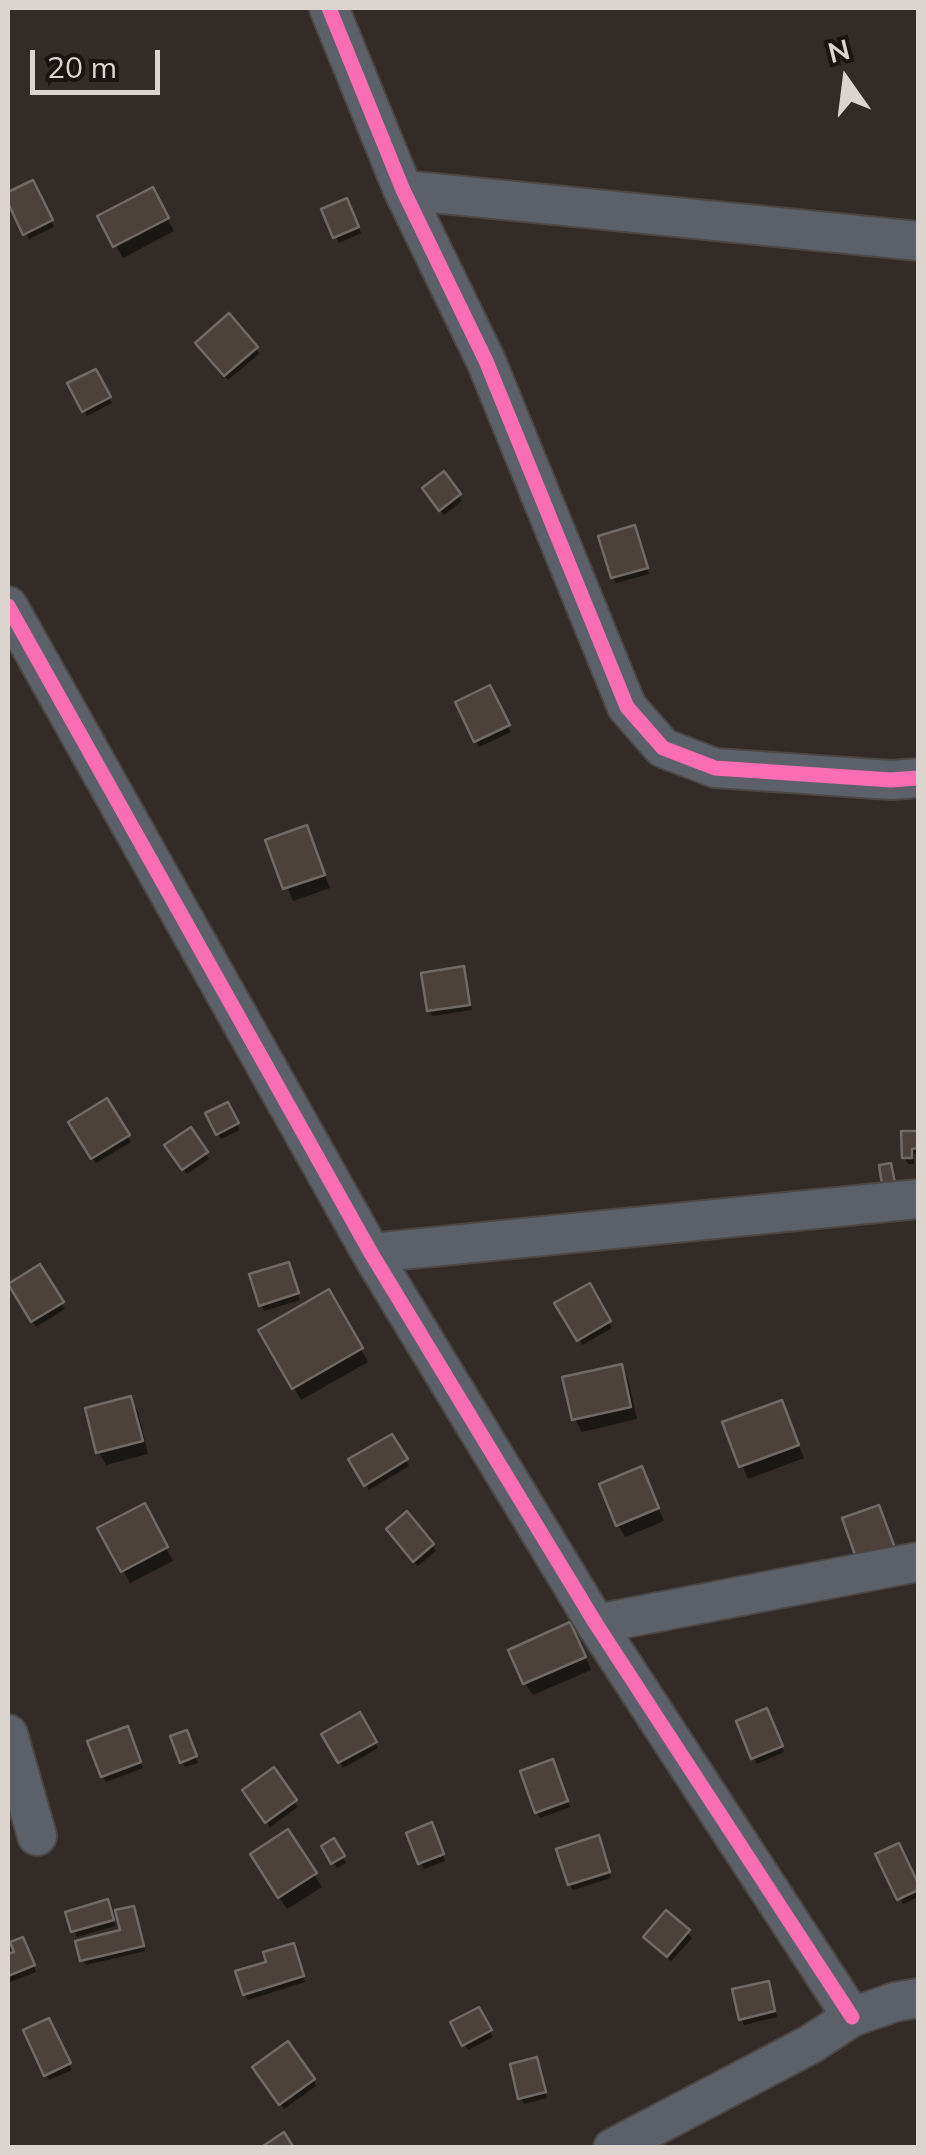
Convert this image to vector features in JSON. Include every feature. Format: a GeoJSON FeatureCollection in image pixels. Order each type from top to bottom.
{"type":"FeatureCollection","features":[{"type":"Feature","properties":{"kind":"street"},"geometry":{"type":"LineString","coordinates":[[330,8],[402,190],[486,361],[627,706],[663,748],[715,768],[890,780],[918,778]]}},
{"type":"Feature","properties":{"kind":"street"},"geometry":{"type":"LineString","coordinates":[[402,190],[918,241]]}},
{"type":"Feature","properties":{"kind":"street"},"geometry":{"type":"LineString","coordinates":[[8,606],[371,1253],[596,1624],[852,2017]]}},
{"type":"Feature","properties":{"kind":"street"},"geometry":{"type":"LineString","coordinates":[[371,1253],[918,1199]]}},
{"type":"Feature","properties":{"kind":"street"},"geometry":{"type":"LineString","coordinates":[[596,1624],[918,1562]]}},
{"type":"Feature","properties":{"kind":"street"},"geometry":{"type":"LineString","coordinates":[[8,1734],[36,1836]]}},
{"type":"Feature","properties":{"kind":"street"},"geometry":{"type":"LineString","coordinates":[[612,2148],[796,2052],[852,2017],[918,1998]]}},
{"type":"Feature","properties":{"kind":"building"},"geometry":{"type":"Polygon","coordinates":[[[33,180],[53,220],[23,235],[8,203],[8,192],[33,180]]]}},
{"type":"Feature","properties":{"kind":"building"},"geometry":{"type":"Polygon","coordinates":[[[153,187],[169,218],[113,247],[97,216],[153,187]]]}},
{"type":"Feature","properties":{"kind":"building"},"geometry":{"type":"Polygon","coordinates":[[[347,198],[359,227],[333,238],[321,209],[347,198]]]}},
{"type":"Feature","properties":{"kind":"building"},"geometry":{"type":"Polygon","coordinates":[[[229,313],[258,347],[224,376],[195,343],[229,313]]]}},
{"type":"Feature","properties":{"kind":"building"},"geometry":{"type":"Polygon","coordinates":[[[96,369],[111,397],[82,412],[67,383],[96,369]]]}},
{"type":"Feature","properties":{"kind":"building"},"geometry":{"type":"Polygon","coordinates":[[[444,471],[461,494],[439,511],[422,488],[444,471]]]}},
{"type":"Feature","properties":{"kind":"building"},"geometry":{"type":"Polygon","coordinates":[[[635,525],[648,568],[611,578],[598,536],[635,525]]]}},
{"type":"Feature","properties":{"kind":"building"},"geometry":{"type":"Polygon","coordinates":[[[490,685],[510,725],[474,742],[455,702],[490,685]]]}},
{"type":"Feature","properties":{"kind":"building"},"geometry":{"type":"Polygon","coordinates":[[[307,825],[325,875],[283,889],[265,840],[307,825]]]}},
{"type":"Feature","properties":{"kind":"building"},"geometry":{"type":"Polygon","coordinates":[[[464,966],[470,1005],[427,1011],[421,973],[464,966]]]}},
{"type":"Feature","properties":{"kind":"building"},"geometry":{"type":"Polygon","coordinates":[[[107,1098],[130,1135],[91,1159],[68,1122],[107,1098]]]}},
{"type":"Feature","properties":{"kind":"building"},"geometry":{"type":"Polygon","coordinates":[[[228,1102],[239,1123],[216,1135],[205,1113],[228,1102]]]}},
{"type":"Feature","properties":{"kind":"building"},"geometry":{"type":"Polygon","coordinates":[[[191,1127],[208,1152],[182,1170],[164,1145],[191,1127]]]}},
{"type":"Feature","properties":{"kind":"building"},"geometry":{"type":"Polygon","coordinates":[[[901,1131],[918,1131],[918,1148],[912,1149],[912,1158],[902,1158],[901,1131]]]}},
{"type":"Feature","properties":{"kind":"building"},"geometry":{"type":"Polygon","coordinates":[[[891,1163],[896,1188],[883,1191],[879,1165],[891,1163]]]}},
{"type":"Feature","properties":{"kind":"building"},"geometry":{"type":"Polygon","coordinates":[[[289,1262],[299,1293],[259,1306],[249,1274],[289,1262]]]}},
{"type":"Feature","properties":{"kind":"building"},"geometry":{"type":"Polygon","coordinates":[[[40,1264],[64,1302],[31,1322],[8,1284],[40,1264]]]}},
{"type":"Feature","properties":{"kind":"building"},"geometry":{"type":"Polygon","coordinates":[[[590,1283],[611,1321],[577,1341],[554,1303],[590,1283]]]}},
{"type":"Feature","properties":{"kind":"building"},"geometry":{"type":"Polygon","coordinates":[[[329,1289],[363,1348],[292,1389],[258,1330],[329,1289]]]}},
{"type":"Feature","properties":{"kind":"building"},"geometry":{"type":"Polygon","coordinates":[[[622,1364],[631,1407],[572,1420],[562,1377],[622,1364]]]}},
{"type":"Feature","properties":{"kind":"building"},"geometry":{"type":"Polygon","coordinates":[[[131,1396],[143,1441],[96,1453],[85,1408],[131,1396]]]}},
{"type":"Feature","properties":{"kind":"building"},"geometry":{"type":"Polygon","coordinates":[[[782,1400],[799,1445],[739,1467],[722,1422],[782,1400]]]}},
{"type":"Feature","properties":{"kind":"building"},"geometry":{"type":"Polygon","coordinates":[[[392,1434],[408,1459],[364,1486],[348,1459],[392,1434]]]}},
{"type":"Feature","properties":{"kind":"building"},"geometry":{"type":"Polygon","coordinates":[[[642,1466],[659,1508],[616,1526],[599,1484],[642,1466]]]}},
{"type":"Feature","properties":{"kind":"building"},"geometry":{"type":"Polygon","coordinates":[[[145,1503],[168,1547],[121,1572],[97,1528],[145,1503]]]}},
{"type":"Feature","properties":{"kind":"building"},"geometry":{"type":"Polygon","coordinates":[[[879,1505],[898,1556],[860,1569],[842,1518],[879,1505]]]}},
{"type":"Feature","properties":{"kind":"building"},"geometry":{"type":"Polygon","coordinates":[[[407,1511],[434,1544],[413,1562],[386,1529],[407,1511]]]}},
{"type":"Feature","properties":{"kind":"building"},"geometry":{"type":"Polygon","coordinates":[[[570,1622],[586,1657],[523,1684],[508,1650],[570,1622]]]}},
{"type":"Feature","properties":{"kind":"building"},"geometry":{"type":"Polygon","coordinates":[[[767,1708],[783,1746],[751,1759],[736,1721],[767,1708]]]}},
{"type":"Feature","properties":{"kind":"building"},"geometry":{"type":"Polygon","coordinates":[[[360,1712],[377,1742],[338,1763],[321,1734],[360,1712]]]}},
{"type":"Feature","properties":{"kind":"building"},"geometry":{"type":"Polygon","coordinates":[[[128,1726],[141,1762],[101,1777],[87,1741],[128,1726]]]}},
{"type":"Feature","properties":{"kind":"building"},"geometry":{"type":"Polygon","coordinates":[[[187,1730],[197,1756],[180,1763],[170,1736],[187,1730]]]}},
{"type":"Feature","properties":{"kind":"building"},"geometry":{"type":"Polygon","coordinates":[[[553,1759],[568,1801],[535,1813],[520,1771],[553,1759]]]}},
{"type":"Feature","properties":{"kind":"building"},"geometry":{"type":"Polygon","coordinates":[[[274,1767],[297,1800],[265,1823],[242,1790],[274,1767]]]}},
{"type":"Feature","properties":{"kind":"building"},"geometry":{"type":"Polygon","coordinates":[[[432,1822],[444,1854],[418,1864],[406,1833],[432,1822]]]}},
{"type":"Feature","properties":{"kind":"building"},"geometry":{"type":"Polygon","coordinates":[[[288,1829],[317,1873],[278,1898],[250,1854],[288,1829]]]}},
{"type":"Feature","properties":{"kind":"building"},"geometry":{"type":"Polygon","coordinates":[[[599,1835],[610,1872],[568,1885],[556,1849],[599,1835]]]}},
{"type":"Feature","properties":{"kind":"building"},"geometry":{"type":"Polygon","coordinates":[[[334,1838],[345,1856],[331,1864],[321,1846],[334,1838]]]}},
{"type":"Feature","properties":{"kind":"building"},"geometry":{"type":"Polygon","coordinates":[[[899,1843],[918,1890],[897,1900],[875,1854],[899,1843]]]}},
{"type":"Feature","properties":{"kind":"building"},"geometry":{"type":"Polygon","coordinates":[[[108,1899],[114,1920],[71,1932],[65,1912],[108,1899]]]}},
{"type":"Feature","properties":{"kind":"building"},"geometry":{"type":"Polygon","coordinates":[[[134,1906],[144,1946],[80,1961],[75,1941],[120,1930],[115,1910],[134,1906]]]}},
{"type":"Feature","properties":{"kind":"building"},"geometry":{"type":"Polygon","coordinates":[[[666,1910],[690,1930],[667,1957],[643,1937],[666,1910]]]}},
{"type":"Feature","properties":{"kind":"building"},"geometry":{"type":"Polygon","coordinates":[[[23,1937],[35,1965],[8,1976],[8,1954],[14,1952],[10,1942],[23,1937]]]}},
{"type":"Feature","properties":{"kind":"building"},"geometry":{"type":"Polygon","coordinates":[[[294,1943],[304,1976],[243,1995],[235,1971],[266,1962],[263,1952],[294,1943]]]}},
{"type":"Feature","properties":{"kind":"building"},"geometry":{"type":"Polygon","coordinates":[[[769,1981],[775,2011],[739,2020],[732,1989],[769,1981]]]}},
{"type":"Feature","properties":{"kind":"building"},"geometry":{"type":"Polygon","coordinates":[[[479,2007],[492,2030],[462,2046],[450,2022],[479,2007]]]}},
{"type":"Feature","properties":{"kind":"building"},"geometry":{"type":"Polygon","coordinates":[[[49,2018],[71,2063],[44,2076],[23,2030],[49,2018]]]}},
{"type":"Feature","properties":{"kind":"building"},"geometry":{"type":"Polygon","coordinates":[[[288,2041],[315,2079],[279,2105],[252,2067],[288,2041]]]}},
{"type":"Feature","properties":{"kind":"building"},"geometry":{"type":"Polygon","coordinates":[[[537,2057],[546,2092],[518,2099],[510,2064],[537,2057]]]}},
{"type":"Feature","properties":{"kind":"building"},"geometry":{"type":"Polygon","coordinates":[[[284,2132],[294,2148],[260,2148],[284,2132]]]}},
{"type":"Feature","properties":{"kind":"cycle path"},"geometry":{"type":"LineString","coordinates":[[329,8],[403,190],[486,361],[627,707],[663,748],[715,768],[891,780],[918,778]]}},
{"type":"Feature","properties":{"kind":"cycle path"},"geometry":{"type":"LineString","coordinates":[[8,606],[371,1253],[596,1624],[852,2017]]}}]}
